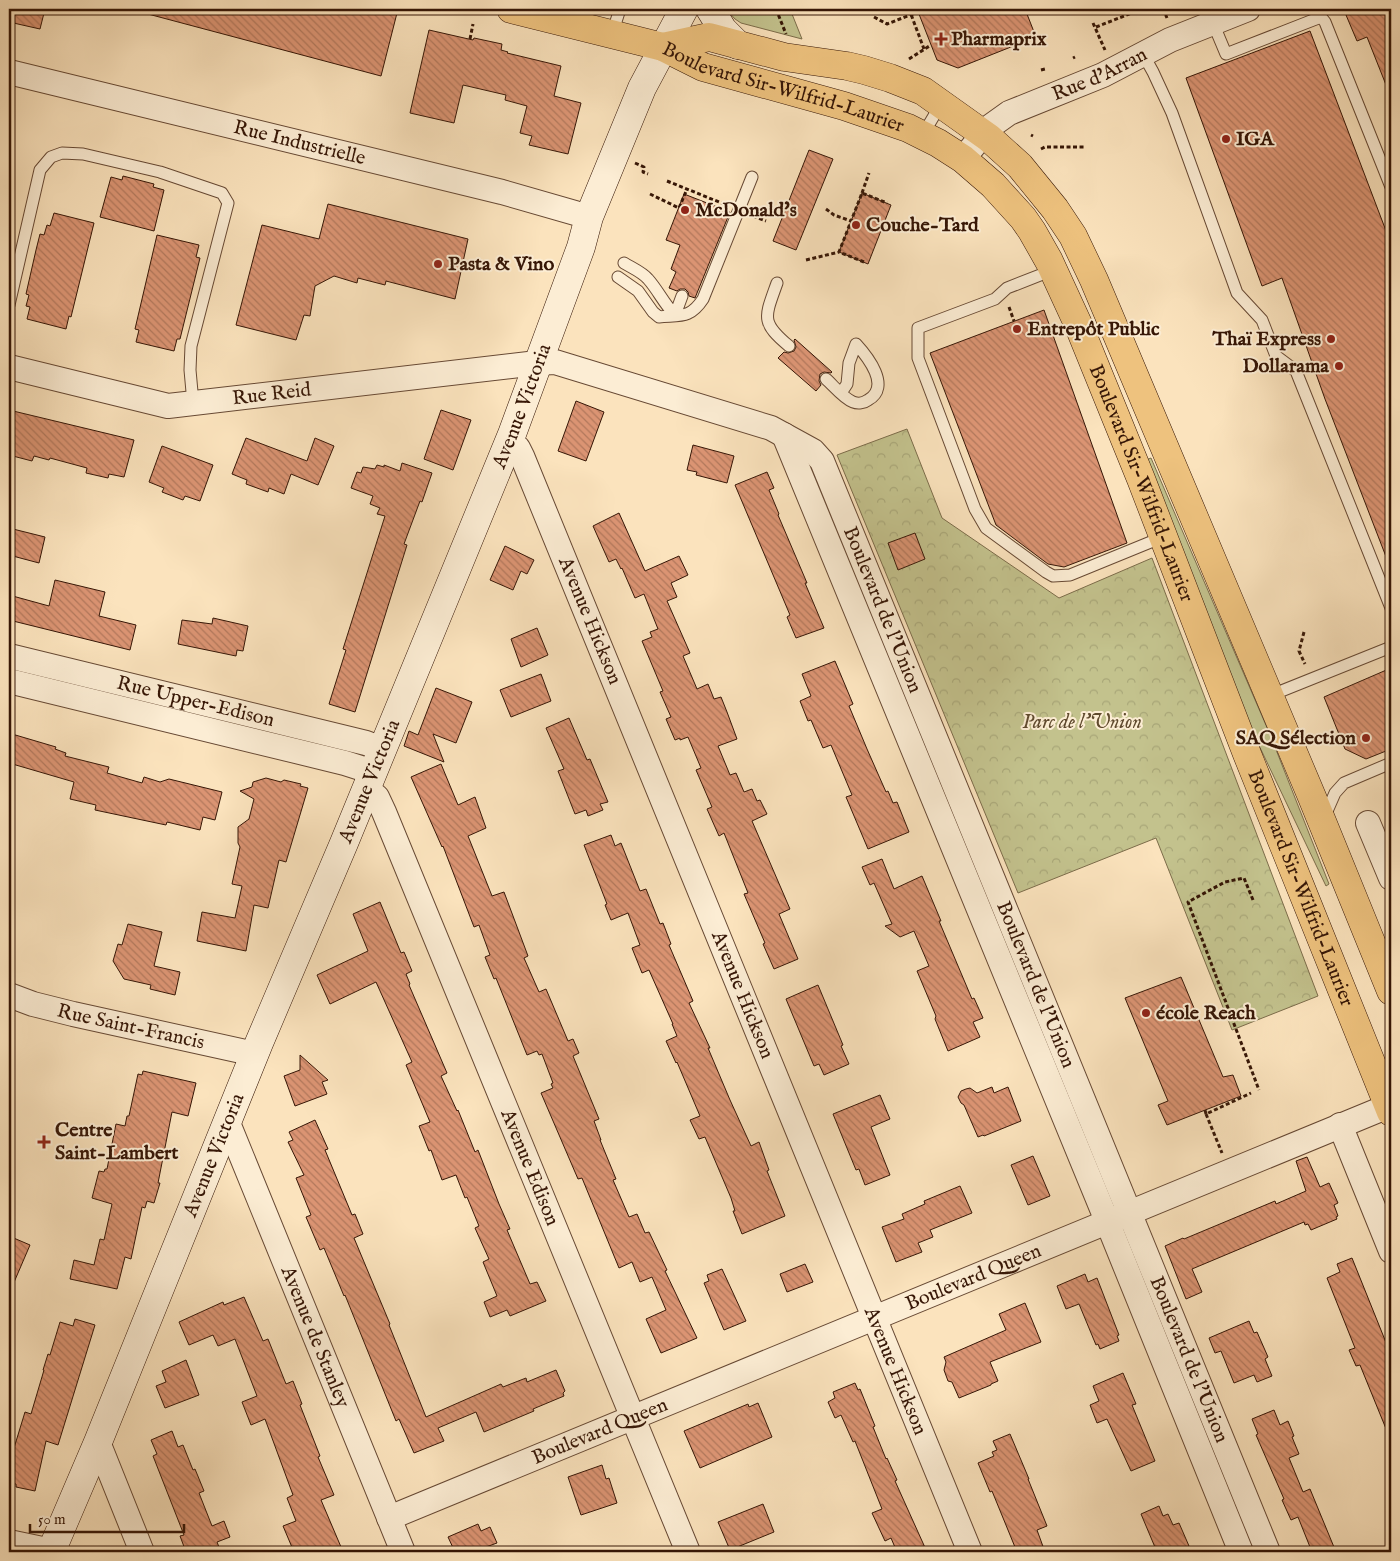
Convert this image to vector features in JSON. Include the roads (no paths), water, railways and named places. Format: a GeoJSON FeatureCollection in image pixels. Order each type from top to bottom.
{"type":"FeatureCollection","features":[{"type":"Feature","properties":{"kind":"main road"},"geometry":{"type":"LineString","coordinates":[[511,9],[616,21],[663,47]]}},
{"type":"Feature","properties":{"kind":"main road","name":"Boulevard Sir-Wilfrid-Laurier"},"geometry":{"type":"LineString","coordinates":[[663,47],[709,38],[784,57],[864,70],[923,91],[1008,154],[1046,196],[1064,222],[1080,251],[1159,432],[1391,991]]}},
{"type":"Feature","properties":{"kind":"main road","name":"Boulevard Sir-Wilfrid-Laurier"},"geometry":{"type":"LineString","coordinates":[[663,47],[703,67],[852,109],[908,128],[963,159],[993,185],[1018,213],[1036,239],[1053,270],[1090,354],[1254,772],[1390,1107]]}},
{"type":"Feature","properties":{"kind":"street","name":"Avenue Victoria"},"geometry":{"type":"LineString","coordinates":[[52,1552],[255,1054],[508,444],[589,218],[642,88],[684,9]]}},
{"type":"Feature","properties":{"kind":"street"},"geometry":{"type":"LineString","coordinates":[[710,9],[723,30],[738,45]]}},
{"type":"Feature","properties":{"kind":"street","name":"Rue d'Arran"},"geometry":{"type":"LineString","coordinates":[[963,159],[994,122],[1009,113],[1103,75],[1170,40],[1248,9]]}},
{"type":"Feature","properties":{"kind":"street","name":"Rue Industrielle"},"geometry":{"type":"LineString","coordinates":[[9,72],[502,192],[561,208],[589,218]]}},
{"type":"Feature","properties":{"kind":"street","name":"Boulevard de l'Union"},"geometry":{"type":"LineString","coordinates":[[538,363],[555,362],[577,368],[771,428],[813,451],[822,461],[1268,1552]]}},
{"type":"Feature","properties":{"kind":"street","name":"Rue Reid"},"geometry":{"type":"LineString","coordinates":[[9,367],[168,406],[538,363]]}},
{"type":"Feature","properties":{"kind":"street","name":"Boulevard de l'Union"},"geometry":{"type":"LineString","coordinates":[[784,435],[1241,1552]]}},
{"type":"Feature","properties":{"kind":"street","name":"Avenue Hickson"},"geometry":{"type":"LineString","coordinates":[[508,444],[519,450],[526,465],[970,1552]]}},
{"type":"Feature","properties":{"kind":"street","name":"Rue Upper-Edison"},"geometry":{"type":"LineString","coordinates":[[9,656],[366,743],[374,770]]}},
{"type":"Feature","properties":{"kind":"street","name":"Rue Upper-Edison"},"geometry":{"type":"LineString","coordinates":[[9,681],[374,770]]}},
{"type":"Feature","properties":{"kind":"street","name":"Avenue Edison"},"geometry":{"type":"LineString","coordinates":[[374,770],[377,797],[688,1552]]}},
{"type":"Feature","properties":{"kind":"street"},"geometry":{"type":"LineString","coordinates":[[1368,823],[1391,878]]}},
{"type":"Feature","properties":{"kind":"street","name":"Rue Saint-Francis"},"geometry":{"type":"LineString","coordinates":[[9,995],[34,1004],[73,1014],[255,1054]]}},
{"type":"Feature","properties":{"kind":"street","name":"Boulevard Queen"},"geometry":{"type":"LineString","coordinates":[[389,1518],[1107,1221],[1390,1107]]}},
{"type":"Feature","properties":{"kind":"street","name":"Avenue de Stanley"},"geometry":{"type":"LineString","coordinates":[[228,1123],[403,1552]]}},
{"type":"Feature","properties":{"kind":"street"},"geometry":{"type":"LineString","coordinates":[[1340,1126],[1391,1251]]}},
{"type":"Feature","properties":{"kind":"street"},"geometry":{"type":"LineString","coordinates":[[98,1442],[142,1552]]}},
{"type":"Feature","properties":{"kind":"street"},"geometry":{"type":"LineString","coordinates":[[9,1542],[52,1552]]}},
{"type":"Feature","properties":{"kind":"lane"},"geometry":{"type":"LineString","coordinates":[[1213,22],[1226,54],[1318,13],[1325,22],[1391,187]]}},
{"type":"Feature","properties":{"kind":"lane"},"geometry":{"type":"LineString","coordinates":[[1143,54],[1172,113],[1237,293],[1262,320],[1276,356],[1296,371],[1391,608]]}},
{"type":"Feature","properties":{"kind":"lane"},"geometry":{"type":"LineString","coordinates":[[922,136],[940,104]]}},
{"type":"Feature","properties":{"kind":"lane"},"geometry":{"type":"LineString","coordinates":[[9,306],[40,170],[51,157],[62,153],[83,154],[160,172],[222,193],[228,203],[191,346],[190,370],[193,403]]}},
{"type":"Feature","properties":{"kind":"lane"},"geometry":{"type":"LineString","coordinates":[[618,277],[638,291],[655,315],[659,317],[691,313],[703,299],[752,177]]}},
{"type":"Feature","properties":{"kind":"lane"},"geometry":{"type":"LineString","coordinates":[[624,263],[648,278],[667,307],[675,315]]}},
{"type":"Feature","properties":{"kind":"lane"},"geometry":{"type":"LineString","coordinates":[[1053,270],[1007,288],[995,299],[918,328],[918,358],[975,509],[986,528],[1053,576],[1070,575],[1163,537]]}},
{"type":"Feature","properties":{"kind":"lane"},"geometry":{"type":"LineString","coordinates":[[777,283],[768,309],[767,319],[772,331],[789,346]]}},
{"type":"Feature","properties":{"kind":"lane"},"geometry":{"type":"LineString","coordinates":[[675,315],[682,296]]}},
{"type":"Feature","properties":{"kind":"lane"},"geometry":{"type":"LineString","coordinates":[[826,379],[841,393],[853,402],[858,403],[872,397],[877,388],[876,376],[870,360],[856,344],[849,363],[847,384],[841,393]]}},
{"type":"Feature","properties":{"kind":"lane"},"geometry":{"type":"LineString","coordinates":[[1269,696],[1391,647]]}},
{"type":"Feature","properties":{"kind":"lane"},"geometry":{"type":"LineString","coordinates":[[1322,822],[1332,800],[1344,783],[1391,763]]}},
{"type":"Feature","properties":{"kind":"place","name":"Pharmaprix"},"geometry":{"type":"Point","coordinates":[941,39]}},
{"type":"Feature","properties":{"kind":"place","name":"IGA"},"geometry":{"type":"Point","coordinates":[1226,139]}},
{"type":"Feature","properties":{"kind":"place","name":"McDonald's"},"geometry":{"type":"Point","coordinates":[685,210]}},
{"type":"Feature","properties":{"kind":"place","name":"Couche-Tard"},"geometry":{"type":"Point","coordinates":[856,225]}},
{"type":"Feature","properties":{"kind":"place","name":"Pasta & Vino"},"geometry":{"type":"Point","coordinates":[438,264]}},
{"type":"Feature","properties":{"kind":"place","name":"Entrepôt Public"},"geometry":{"type":"Point","coordinates":[1017,329]}},
{"type":"Feature","properties":{"kind":"place","name":"Thaï Express"},"geometry":{"type":"Point","coordinates":[1331,339]}},
{"type":"Feature","properties":{"kind":"place","name":"Dollarama"},"geometry":{"type":"Point","coordinates":[1339,366]}},
{"type":"Feature","properties":{"kind":"place","name":"SAQ Sélection"},"geometry":{"type":"Point","coordinates":[1366,738]}},
{"type":"Feature","properties":{"kind":"place","name":"école Reach"},"geometry":{"type":"Point","coordinates":[1146,1013]}},
{"type":"Feature","properties":{"kind":"place","name":"Centre Saint-Lambert"},"geometry":{"type":"Point","coordinates":[44,1142]}},
{"type":"Feature","properties":{"kind":"park label","name":"Parc de l'Union"},"geometry":{"type":"Point","coordinates":[1082,722]}}]}
